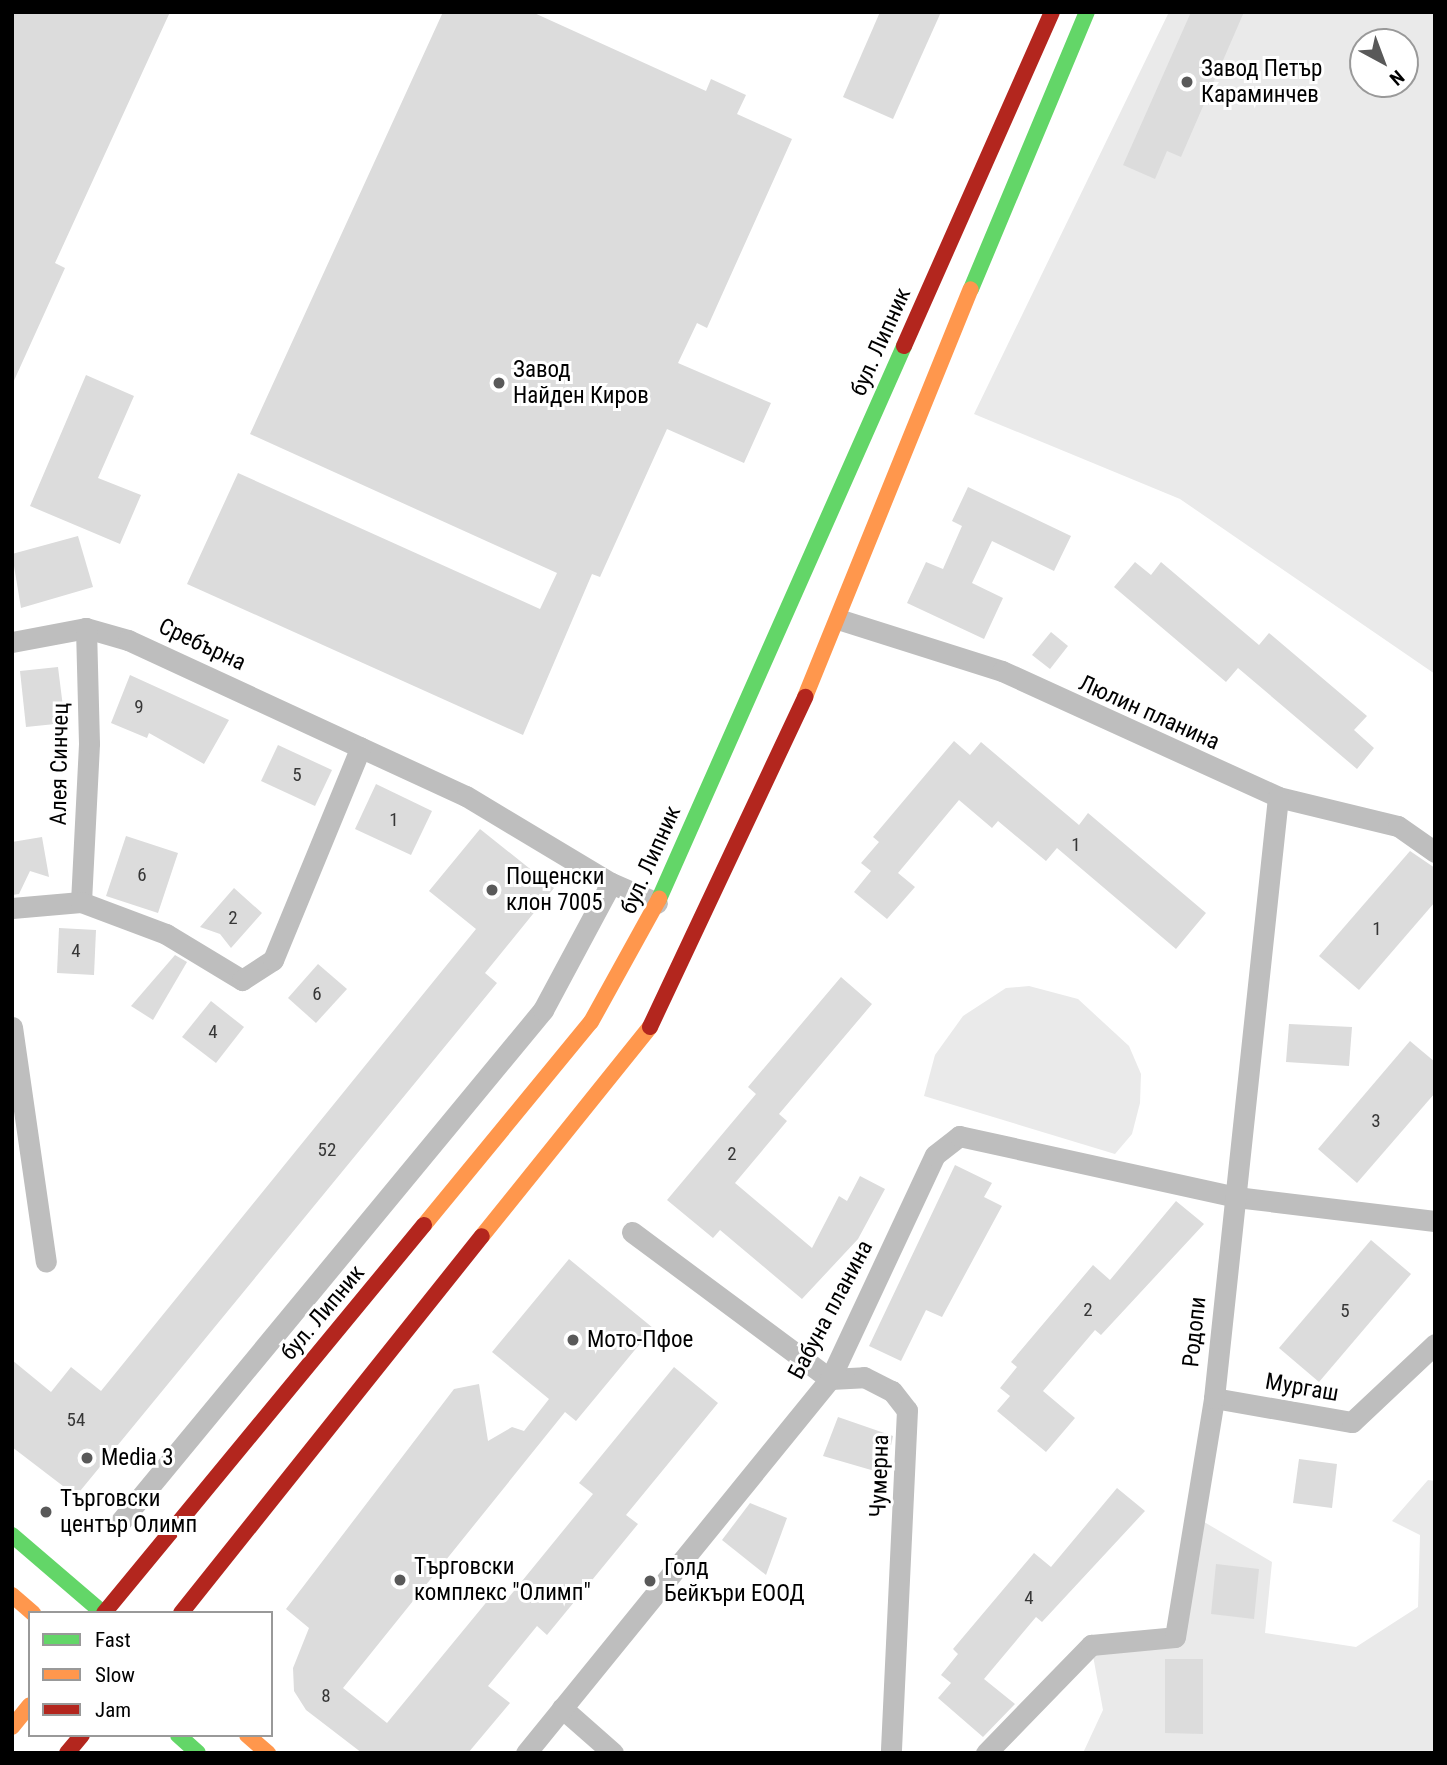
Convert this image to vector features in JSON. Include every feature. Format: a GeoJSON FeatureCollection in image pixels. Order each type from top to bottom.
{"type":"FeatureCollection","features":[{"type":"Feature","properties":{"kind":"main road","name":"бул. Липник"},"geometry":{"type":"LineString","coordinates":[[105,1611],[582,1032],[657,903],[1052,12]]}},
{"type":"Feature","properties":{"kind":"main road"},"geometry":{"type":"LineString","coordinates":[[183,1611],[655,1020],[841,620],[920,410],[1087,12]]}},
{"type":"Feature","properties":{"kind":"main road"},"geometry":{"type":"LineString","coordinates":[[12,1535],[101,1611]]}},
{"type":"Feature","properties":{"kind":"main road"},"geometry":{"type":"LineString","coordinates":[[12,1595],[31,1611]]}},
{"type":"Feature","properties":{"kind":"main road"},"geometry":{"type":"LineString","coordinates":[[12,1727],[28,1707]]}},
{"type":"Feature","properties":{"kind":"main road"},"geometry":{"type":"LineString","coordinates":[[67,1753],[80,1737]]}},
{"type":"Feature","properties":{"kind":"main road"},"geometry":{"type":"LineString","coordinates":[[180,1737],[198,1753]]}},
{"type":"Feature","properties":{"kind":"main road"},"geometry":{"type":"LineString","coordinates":[[249,1737],[268,1753]]}},
{"type":"Feature","properties":{"kind":"street","name":"Люлин планина"},"geometry":{"type":"LineString","coordinates":[[841,620],[1002,671],[1278,797],[1398,826],[1435,852]]}},
{"type":"Feature","properties":{"kind":"street","name":"Сребърна"},"geometry":{"type":"LineString","coordinates":[[12,642],[86,628],[128,640],[466,796],[611,883],[657,903]]}},
{"type":"Feature","properties":{"kind":"street","name":"Алея Синчец"},"geometry":{"type":"LineString","coordinates":[[81,902],[89,743],[86,628]]}},
{"type":"Feature","properties":{"kind":"street"},"geometry":{"type":"LineString","coordinates":[[12,908],[81,902],[166,934],[242,980],[274,960],[361,747]]}},
{"type":"Feature","properties":{"kind":"street","name":"Родопи"},"geometry":{"type":"LineString","coordinates":[[986,1753],[1091,1645],[1175,1637],[1214,1398],[1278,797]]}},
{"type":"Feature","properties":{"kind":"street"},"geometry":{"type":"LineString","coordinates":[[121,1521],[543,1010],[611,883]]}},
{"type":"Feature","properties":{"kind":"street"},"geometry":{"type":"LineString","coordinates":[[12,1027],[46,1262]]}},
{"type":"Feature","properties":{"kind":"street","name":"Бабуна планина"},"geometry":{"type":"LineString","coordinates":[[526,1753],[830,1379],[935,1155],[959,1136],[1236,1197]]}},
{"type":"Feature","properties":{"kind":"street"},"geometry":{"type":"LineString","coordinates":[[1236,1197],[1435,1221]]}},
{"type":"Feature","properties":{"kind":"street"},"geometry":{"type":"LineString","coordinates":[[632,1232],[830,1379]]}},
{"type":"Feature","properties":{"kind":"street","name":"Мургаш"},"geometry":{"type":"LineString","coordinates":[[1214,1398],[1352,1422],[1435,1344]]}},
{"type":"Feature","properties":{"kind":"street","name":"Чумерна"},"geometry":{"type":"LineString","coordinates":[[830,1379],[864,1377],[892,1391],[906,1410],[891,1753]]}},
{"type":"Feature","properties":{"kind":"street"},"geometry":{"type":"LineString","coordinates":[[562,1708],[613,1753]]}},
{"type":"Feature","properties":{"kind":"shaded area"},"geometry":{"type":"Polygon","coordinates":[[[1169,12],[1435,12],[1435,674],[1180,499],[974,414],[1169,12]]]}},
{"type":"Feature","properties":{"kind":"shaded area"},"geometry":{"type":"Polygon","coordinates":[[[1029,986],[1078,999],[1129,1046],[1141,1074],[1140,1103],[1132,1134],[1115,1154],[924,1096],[935,1055],[963,1016],[1006,988],[1029,986]]]}},
{"type":"Feature","properties":{"kind":"shaded area"},"geometry":{"type":"Polygon","coordinates":[[[1428,1480],[1435,1481],[1435,1753],[1083,1753],[1103,1710],[1091,1645],[1175,1636],[1194,1516],[1272,1562],[1265,1633],[1356,1647],[1418,1607],[1420,1535],[1392,1521],[1428,1480]]]}},
{"type":"Feature","properties":{"kind":"building"},"geometry":{"type":"Polygon","coordinates":[[[12,12],[170,12],[55,263],[65,268],[12,385],[12,12]]]}},
{"type":"Feature","properties":{"kind":"building","name":"Завод Найден Киров"},"geometry":{"type":"Polygon","coordinates":[[[443,12],[532,12],[706,91],[711,79],[746,95],[737,114],[792,139],[707,328],[697,323],[678,363],[771,403],[744,463],[667,429],[600,577],[592,574],[523,735],[187,584],[238,473],[540,609],[557,573],[250,434],[443,12]]]}},
{"type":"Feature","properties":{"kind":"building"},"geometry":{"type":"Polygon","coordinates":[[[880,12],[941,12],[893,119],[843,97],[880,12]]]}},
{"type":"Feature","properties":{"kind":"building","name":"Завод Петър Караминчев"},"geometry":{"type":"Polygon","coordinates":[[[1191,12],[1244,12],[1181,157],[1167,151],[1155,179],[1123,165],[1191,12]]]}},
{"type":"Feature","properties":{"kind":"building"},"geometry":{"type":"Polygon","coordinates":[[[86,375],[134,396],[98,478],[141,495],[120,544],[30,506],[86,375]]]}},
{"type":"Feature","properties":{"kind":"building"},"geometry":{"type":"Polygon","coordinates":[[[968,487],[1071,536],[1054,571],[992,541],[972,583],[1003,598],[984,639],[907,603],[926,562],[943,569],[962,526],[952,521],[968,487]]]}},
{"type":"Feature","properties":{"kind":"building"},"geometry":{"type":"Polygon","coordinates":[[[78,536],[93,587],[21,608],[12,554],[78,536]]]}},
{"type":"Feature","properties":{"kind":"building"},"geometry":{"type":"Polygon","coordinates":[[[1135,562],[1151,575],[1161,562],[1259,645],[1269,633],[1367,716],[1354,730],[1374,748],[1357,769],[1238,668],[1226,682],[1114,587],[1135,562]]]}},
{"type":"Feature","properties":{"kind":"building"},"geometry":{"type":"Polygon","coordinates":[[[1051,632],[1068,646],[1050,669],[1032,655],[1051,632]]]}},
{"type":"Feature","properties":{"kind":"building"},"geometry":{"type":"Polygon","coordinates":[[[58,667],[65,723],[26,727],[20,671],[58,667]]]}},
{"type":"Feature","properties":{"kind":"building"},"geometry":{"type":"Polygon","coordinates":[[[130,675],[229,720],[204,764],[149,733],[147,738],[111,723],[130,675]]]}},
{"type":"Feature","properties":{"kind":"building"},"geometry":{"type":"Polygon","coordinates":[[[954,741],[970,755],[981,742],[1079,825],[1088,813],[1206,913],[1176,949],[1057,848],[1046,861],[998,821],[992,828],[959,800],[898,873],[915,887],[887,919],[854,892],[871,871],[861,863],[879,842],[873,837],[954,741]]]}},
{"type":"Feature","properties":{"kind":"building"},"geometry":{"type":"Polygon","coordinates":[[[278,745],[332,770],[315,806],[261,781],[278,745]]]}},
{"type":"Feature","properties":{"kind":"building"},"geometry":{"type":"Polygon","coordinates":[[[376,784],[432,811],[411,855],[355,829],[376,784]]]}},
{"type":"Feature","properties":{"kind":"building"},"geometry":{"type":"Polygon","coordinates":[[[480,829],[554,888],[485,973],[497,983],[76,1496],[12,1447],[12,1360],[51,1392],[71,1367],[101,1391],[476,929],[429,891],[480,829]]]}},
{"type":"Feature","properties":{"kind":"building"},"geometry":{"type":"Polygon","coordinates":[[[126,836],[178,853],[158,913],[106,896],[126,836]]]}},
{"type":"Feature","properties":{"kind":"building"},"geometry":{"type":"Polygon","coordinates":[[[42,837],[49,877],[30,871],[19,894],[12,895],[12,842],[42,837]]]}},
{"type":"Feature","properties":{"kind":"building"},"geometry":{"type":"Polygon","coordinates":[[[1410,851],[1435,868],[1435,902],[1359,990],[1319,956],[1410,851]]]}},
{"type":"Feature","properties":{"kind":"building"},"geometry":{"type":"Polygon","coordinates":[[[234,888],[262,913],[231,948],[220,934],[200,927],[234,888]]]}},
{"type":"Feature","properties":{"kind":"building"},"geometry":{"type":"Polygon","coordinates":[[[59,928],[96,930],[94,975],[57,973],[59,928]]]}},
{"type":"Feature","properties":{"kind":"building"},"geometry":{"type":"Polygon","coordinates":[[[175,955],[187,962],[153,1020],[131,1006],[175,955]]]}},
{"type":"Feature","properties":{"kind":"building"},"geometry":{"type":"Polygon","coordinates":[[[318,964],[347,989],[316,1023],[288,998],[318,964]]]}},
{"type":"Feature","properties":{"kind":"building"},"geometry":{"type":"Polygon","coordinates":[[[841,977],[872,1004],[779,1114],[787,1121],[735,1183],[812,1248],[839,1196],[847,1201],[860,1176],[885,1189],[858,1239],[802,1299],[720,1230],[713,1238],[667,1200],[756,1094],[748,1087],[841,977]]]}},
{"type":"Feature","properties":{"kind":"building"},"geometry":{"type":"Polygon","coordinates":[[[211,1001],[244,1027],[216,1063],[182,1037],[211,1001]]]}},
{"type":"Feature","properties":{"kind":"building"},"geometry":{"type":"Polygon","coordinates":[[[1289,1024],[1352,1027],[1349,1066],[1286,1062],[1289,1024]]]}},
{"type":"Feature","properties":{"kind":"building"},"geometry":{"type":"Polygon","coordinates":[[[1410,1041],[1435,1062],[1435,1093],[1357,1183],[1318,1149],[1410,1041]]]}},
{"type":"Feature","properties":{"kind":"building"},"geometry":{"type":"Polygon","coordinates":[[[955,1165],[992,1183],[984,1197],[1002,1206],[942,1317],[926,1310],[901,1361],[869,1346],[955,1165]]]}},
{"type":"Feature","properties":{"kind":"building"},"geometry":{"type":"Polygon","coordinates":[[[1176,1201],[1204,1224],[1101,1335],[1095,1330],[1043,1391],[1075,1418],[1046,1452],[997,1411],[1010,1396],[1000,1388],[1017,1367],[1011,1362],[1093,1265],[1110,1280],[1176,1201]]]}},
{"type":"Feature","properties":{"kind":"building"},"geometry":{"type":"Polygon","coordinates":[[[1371,1240],[1411,1274],[1319,1382],[1279,1348],[1371,1240]]]}},
{"type":"Feature","properties":{"kind":"building"},"geometry":{"type":"Polygon","coordinates":[[[569,1259],[653,1328],[576,1421],[565,1412],[343,1688],[387,1723],[494,1593],[505,1602],[593,1494],[579,1483],[674,1367],[718,1403],[626,1515],[638,1524],[547,1635],[537,1626],[488,1686],[510,1703],[468,1753],[362,1753],[306,1710],[294,1691],[293,1668],[309,1628],[286,1609],[454,1389],[479,1384],[488,1441],[512,1427],[524,1431],[549,1399],[492,1352],[569,1259]]]}},
{"type":"Feature","properties":{"kind":"building"},"geometry":{"type":"Polygon","coordinates":[[[838,1417],[893,1436],[885,1474],[823,1456],[838,1417]]]}},
{"type":"Feature","properties":{"kind":"building"},"geometry":{"type":"Polygon","coordinates":[[[1299,1459],[1337,1464],[1332,1508],[1293,1503],[1299,1459]]]}},
{"type":"Feature","properties":{"kind":"building"},"geometry":{"type":"Polygon","coordinates":[[[1117,1488],[1145,1511],[1042,1622],[1036,1617],[984,1679],[1015,1704],[983,1737],[938,1698],[951,1683],[941,1675],[958,1654],[953,1649],[1034,1553],[1051,1567],[1117,1488]]]}},
{"type":"Feature","properties":{"kind":"building"},"geometry":{"type":"Polygon","coordinates":[[[750,1503],[787,1518],[766,1575],[722,1540],[750,1503]]]}},
{"type":"Feature","properties":{"kind":"building"},"geometry":{"type":"Polygon","coordinates":[[[1216,1564],[1259,1569],[1254,1619],[1211,1614],[1216,1564]]]}},
{"type":"Feature","properties":{"kind":"building"},"geometry":{"type":"Polygon","coordinates":[[[1165,1659],[1203,1659],[1203,1734],[1165,1733],[1165,1659]]]}},
{"type":"Feature","properties":{"kind":"traffic: fast"},"geometry":{"type":"LineString","coordinates":[[971,289],[1087,12]]}},
{"type":"Feature","properties":{"kind":"traffic: fast"},"geometry":{"type":"LineString","coordinates":[[659,899],[904,346]]}},
{"type":"Feature","properties":{"kind":"traffic: fast"},"geometry":{"type":"LineString","coordinates":[[12,1535],[101,1611]]}},
{"type":"Feature","properties":{"kind":"traffic: fast"},"geometry":{"type":"LineString","coordinates":[[180,1737],[198,1753]]}},
{"type":"Feature","properties":{"kind":"traffic: slow"},"geometry":{"type":"LineString","coordinates":[[805,697],[971,289]]}},
{"type":"Feature","properties":{"kind":"traffic: slow"},"geometry":{"type":"LineString","coordinates":[[424,1225],[591,1022],[659,899]]}},
{"type":"Feature","properties":{"kind":"traffic: slow"},"geometry":{"type":"LineString","coordinates":[[482,1236],[650,1027]]}},
{"type":"Feature","properties":{"kind":"traffic: slow"},"geometry":{"type":"LineString","coordinates":[[12,1595],[31,1611]]}},
{"type":"Feature","properties":{"kind":"traffic: slow"},"geometry":{"type":"LineString","coordinates":[[12,1727],[28,1707]]}},
{"type":"Feature","properties":{"kind":"traffic: slow"},"geometry":{"type":"LineString","coordinates":[[249,1737],[268,1753]]}},
{"type":"Feature","properties":{"kind":"traffic: jam"},"geometry":{"type":"LineString","coordinates":[[904,346],[1052,12]]}},
{"type":"Feature","properties":{"kind":"traffic: jam"},"geometry":{"type":"LineString","coordinates":[[650,1027],[805,697]]}},
{"type":"Feature","properties":{"kind":"traffic: jam"},"geometry":{"type":"LineString","coordinates":[[106,1611],[424,1225]]}},
{"type":"Feature","properties":{"kind":"traffic: jam"},"geometry":{"type":"LineString","coordinates":[[183,1611],[482,1236]]}},
{"type":"Feature","properties":{"kind":"traffic: jam"},"geometry":{"type":"LineString","coordinates":[[67,1753],[80,1737]]}},
{"type":"Feature","properties":{"kind":"place","name":"Завод Петър Караминчев"},"geometry":{"type":"Point","coordinates":[1187,82]}},
{"type":"Feature","properties":{"kind":"place","name":"Завод Найден Киров"},"geometry":{"type":"Point","coordinates":[499,383]}},
{"type":"Feature","properties":{"kind":"place","name":"Пощенски клон 7005"},"geometry":{"type":"Point","coordinates":[492,890]}},
{"type":"Feature","properties":{"kind":"place","name":"Мото-Пфое"},"geometry":{"type":"Point","coordinates":[573,1340]}},
{"type":"Feature","properties":{"kind":"place","name":"Media 3"},"geometry":{"type":"Point","coordinates":[87,1458]}},
{"type":"Feature","properties":{"kind":"place","name":"Търговски център Олимп"},"geometry":{"type":"Point","coordinates":[46,1512]}},
{"type":"Feature","properties":{"kind":"place","name":"Търговски комплекс \"Олимп\""},"geometry":{"type":"Point","coordinates":[400,1580]}},
{"type":"Feature","properties":{"kind":"place","name":"Голд Бейкъри ЕООД"},"geometry":{"type":"Point","coordinates":[650,1581]}}]}
